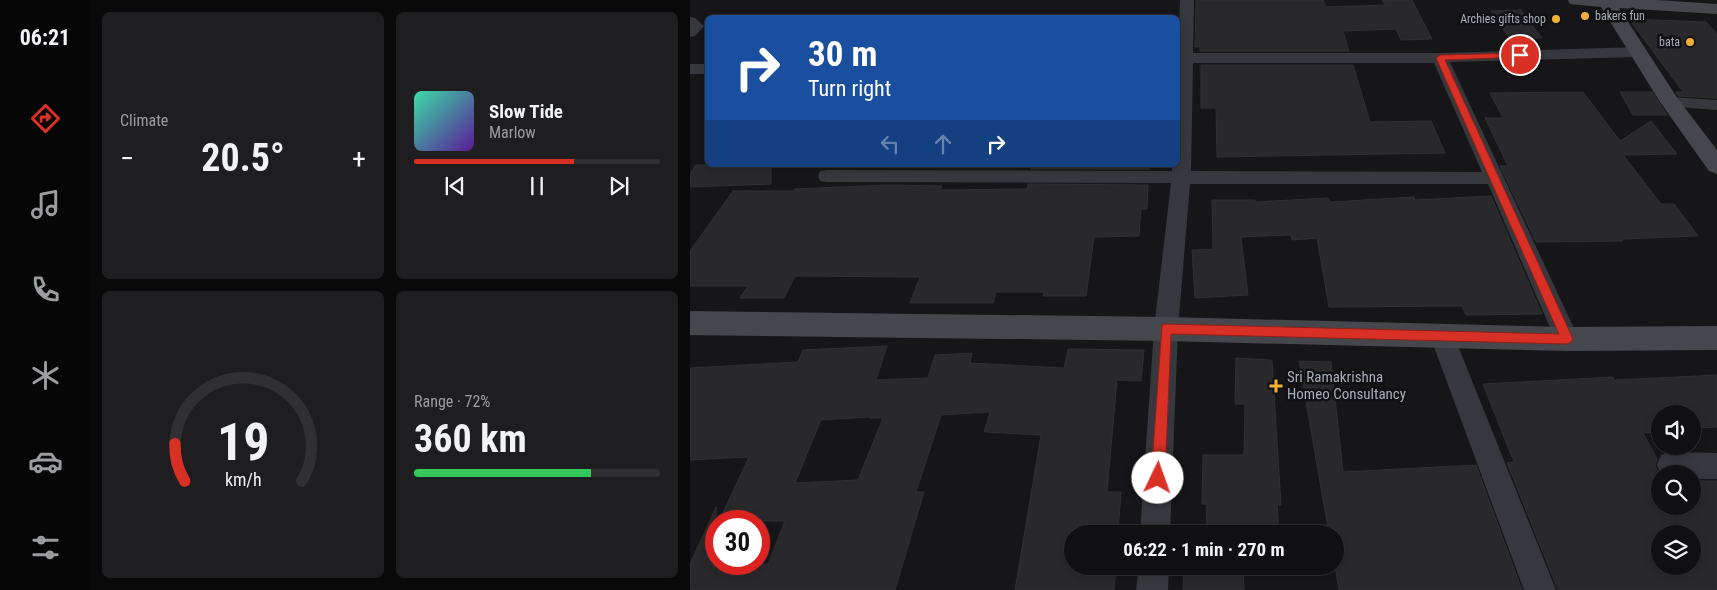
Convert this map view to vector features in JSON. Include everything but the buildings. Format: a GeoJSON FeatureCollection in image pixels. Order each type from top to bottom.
{"type":"FeatureCollection","features":[{"type":"Feature","properties":{"kind":"street"},"geometry":{"type":"LineString","coordinates":[[1155,525],[1166,329],[1181,176],[1182,58],[1187,0]]}},
{"type":"Feature","properties":{"kind":"street"},"geometry":{"type":"LineString","coordinates":[[1576,0],[1717,10]]}},
{"type":"Feature","properties":{"kind":"street"},"geometry":{"type":"LineString","coordinates":[[1605,1],[1670,102],[1717,166]]}},
{"type":"Feature","properties":{"kind":"street"},"geometry":{"type":"LineString","coordinates":[[690,21],[697,26],[690,33]]}},
{"type":"Feature","properties":{"kind":"street"},"geometry":{"type":"LineString","coordinates":[[1182,58],[1440,58],[1639,52]]}},
{"type":"Feature","properties":{"kind":"street"},"geometry":{"type":"LineString","coordinates":[[1440,58],[1567,339]]}},
{"type":"Feature","properties":{"kind":"street"},"geometry":{"type":"LineString","coordinates":[[690,69],[705,69]]}},
{"type":"Feature","properties":{"kind":"street"},"geometry":{"type":"LineString","coordinates":[[1670,102],[1717,105]]}},
{"type":"Feature","properties":{"kind":"street"},"geometry":{"type":"LineString","coordinates":[[827,176],[1493,178]]}},
{"type":"Feature","properties":{"kind":"street"},"geometry":{"type":"LineString","coordinates":[[690,323],[1166,329],[1567,339],[1717,338]]}},
{"type":"Feature","properties":{"kind":"street"},"geometry":{"type":"LineString","coordinates":[[1442,336],[1540,590]]}},
{"type":"Feature","properties":{"kind":"street"},"geometry":{"type":"LineString","coordinates":[[1701,466],[1717,466]]}},
{"type":"Feature","properties":{"kind":"street"},"geometry":{"type":"LineString","coordinates":[[1152,590],[1153,575]]}},
{"type":"Feature","properties":{"kind":"place","name":"bakers fun"},"geometry":{"type":"Point","coordinates":[1585,16]}},
{"type":"Feature","properties":{"kind":"place","name":"Archies gifts shop"},"geometry":{"type":"Point","coordinates":[1556,19]}},
{"type":"Feature","properties":{"kind":"place","name":"bata"},"geometry":{"type":"Point","coordinates":[1690,42]}},
{"type":"Feature","properties":{"kind":"place","name":"Sri Ramakrishna Homeo Consultancy"},"geometry":{"type":"Point","coordinates":[1276,386]}},
{"type":"Feature","properties":{"kind":"route"},"geometry":{"type":"LineString","coordinates":[[1158,478],[1166,329],[1567,339],[1440,58],[1520,55]]}}]}
